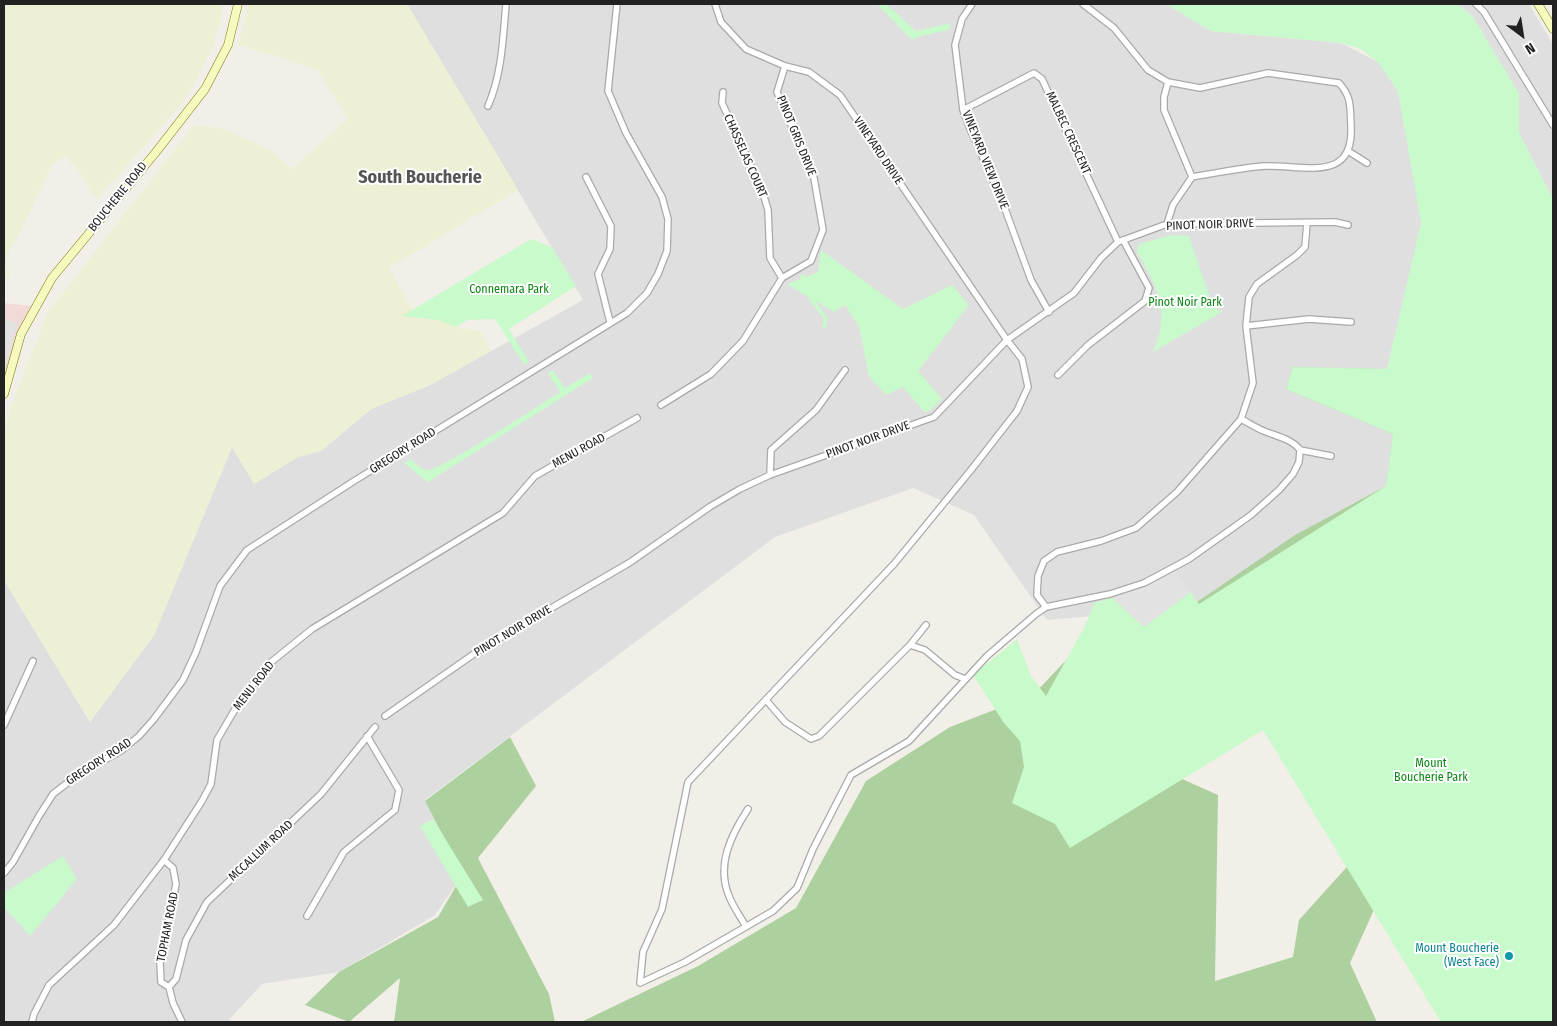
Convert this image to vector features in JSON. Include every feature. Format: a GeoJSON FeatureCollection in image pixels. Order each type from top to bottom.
{"type":"FeatureCollection","features":[{"type":"Feature","properties":{"kind":"main road","name":"BOUCHERIE ROAD"},"geometry":{"type":"LineString","coordinates":[[4,394],[21,334],[52,278],[205,89],[228,45],[238,4]]}},
{"type":"Feature","properties":{"kind":"main road"},"geometry":{"type":"LineString","coordinates":[[1538,4],[1553,29]]}},
{"type":"Feature","properties":{"kind":"street"},"geometry":{"type":"LineString","coordinates":[[488,106],[495,91],[499,75],[506,4]]}},
{"type":"Feature","properties":{"kind":"street","name":"GREGORY ROAD"},"geometry":{"type":"LineString","coordinates":[[4,873],[13,862],[53,794],[75,777],[122,750],[139,736],[154,719],[186,673],[196,652],[220,586],[247,550],[362,476],[627,313],[647,293],[658,274],[667,251],[668,219],[662,196],[626,133],[608,91],[617,4]]}},
{"type":"Feature","properties":{"kind":"street","name":"VINEYARD DRIVE"},"geometry":{"type":"LineString","coordinates":[[715,4],[721,22],[746,49],[786,66],[809,72],[840,94],[1007,340],[1022,359],[1028,387],[1017,411],[894,564],[688,782],[662,909],[643,952],[640,982],[685,962],[746,927]]}},
{"type":"Feature","properties":{"kind":"street","name":"VINEYARD VIEW DRIVE"},"geometry":{"type":"LineString","coordinates":[[972,4],[962,19],[955,45],[963,110],[1002,198],[1031,280],[1049,312]]}},
{"type":"Feature","properties":{"kind":"street"},"geometry":{"type":"LineString","coordinates":[[1083,4],[1114,28],[1148,70],[1168,82],[1200,88],[1268,73],[1339,83],[1350,99],[1352,141],[1348,151],[1341,160],[1332,166],[1317,168],[1265,166],[1192,177],[1173,205],[1166,224]]}},
{"type":"Feature","properties":{"kind":"street"},"geometry":{"type":"LineString","coordinates":[[1476,4],[1484,12],[1553,125]]}},
{"type":"Feature","properties":{"kind":"street","name":"PINOT GRIS DRIVE"},"geometry":{"type":"LineString","coordinates":[[661,405],[711,374],[743,341],[782,278],[811,260],[823,230],[814,178],[777,92],[786,66]]}},
{"type":"Feature","properties":{"kind":"street","name":"MALBEC CRESCENT"},"geometry":{"type":"LineString","coordinates":[[963,110],[1034,73],[1042,79],[1121,241]]}},
{"type":"Feature","properties":{"kind":"street"},"geometry":{"type":"LineString","coordinates":[[1168,82],[1164,97],[1164,110],[1192,177]]}},
{"type":"Feature","properties":{"kind":"street","name":"CHASSELAS COURT"},"geometry":{"type":"LineString","coordinates":[[723,92],[722,103],[762,190],[768,210],[770,258],[782,278]]}},
{"type":"Feature","properties":{"kind":"street"},"geometry":{"type":"LineString","coordinates":[[1348,151],[1367,163]]}},
{"type":"Feature","properties":{"kind":"street"},"geometry":{"type":"LineString","coordinates":[[586,177],[611,226],[610,249],[598,274],[610,322]]}},
{"type":"Feature","properties":{"kind":"street","name":"PINOT NOIR DRIVE"},"geometry":{"type":"LineString","coordinates":[[385,716],[481,649],[629,563],[740,488],[770,475],[934,417],[1007,340],[1074,293],[1101,258],[1121,241],[1166,224],[1335,222],[1348,225]]}},
{"type":"Feature","properties":{"kind":"street"},"geometry":{"type":"LineString","coordinates":[[1046,607],[1037,595],[1038,576],[1044,561],[1057,552],[1101,541],[1136,528],[1178,492],[1241,419],[1253,383],[1246,326],[1249,298],[1257,284],[1305,247],[1307,223]]}},
{"type":"Feature","properties":{"kind":"street"},"geometry":{"type":"LineString","coordinates":[[1058,375],[1088,345],[1145,301],[1150,288],[1121,241]]}},
{"type":"Feature","properties":{"kind":"street"},"geometry":{"type":"LineString","coordinates":[[1246,326],[1309,319],[1351,322]]}},
{"type":"Feature","properties":{"kind":"street"},"geometry":{"type":"LineString","coordinates":[[770,475],[771,450],[816,410],[845,370]]}},
{"type":"Feature","properties":{"kind":"street","name":"MENU ROAD"},"geometry":{"type":"LineString","coordinates":[[32,1022],[34,1014],[49,985],[114,925],[164,860],[211,784],[217,740],[241,700],[270,663],[312,629],[503,513],[535,476],[637,418]]}},
{"type":"Feature","properties":{"kind":"street"},"geometry":{"type":"LineString","coordinates":[[1241,419],[1262,430],[1282,437],[1300,450],[1331,456]]}},
{"type":"Feature","properties":{"kind":"street"},"geometry":{"type":"LineString","coordinates":[[748,809],[735,829],[726,851],[724,876],[729,896],[746,927],[773,911],[797,888],[851,775],[909,741],[987,656],[1046,607],[1110,594],[1144,583],[1189,559],[1252,515],[1279,490],[1293,474],[1299,462],[1300,450]]}},
{"type":"Feature","properties":{"kind":"street"},"geometry":{"type":"LineString","coordinates":[[766,700],[785,722],[811,739],[819,736],[910,645],[926,625]]}},
{"type":"Feature","properties":{"kind":"street"},"geometry":{"type":"LineString","coordinates":[[910,645],[925,650],[955,675],[965,679]]}},
{"type":"Feature","properties":{"kind":"street"},"geometry":{"type":"LineString","coordinates":[[4,725],[33,661]]}},
{"type":"Feature","properties":{"kind":"street","name":"MCCALLUM ROAD"},"geometry":{"type":"LineString","coordinates":[[169,987],[176,980],[186,940],[207,902],[321,794],[375,728]]}},
{"type":"Feature","properties":{"kind":"street"},"geometry":{"type":"LineString","coordinates":[[307,916],[344,852],[395,810],[399,790],[367,736]]}},
{"type":"Feature","properties":{"kind":"street","name":"TOPHAM ROAD"},"geometry":{"type":"LineString","coordinates":[[164,860],[173,868],[176,884],[160,962],[161,982],[169,987],[173,1004],[182,1022]]}},
{"type":"Feature","properties":{"kind":"shaded area"},"geometry":{"type":"Polygon","coordinates":[[[407,4],[1166,4],[1211,31],[1341,43],[1378,62],[1398,91],[1422,223],[1387,369],[1293,367],[1393,434],[1386,486],[1140,641],[1115,614],[1047,620],[974,515],[913,488],[775,537],[425,800],[463,874],[435,915],[339,972],[262,984],[227,1022],[4,1022],[4,580],[90,722],[154,635],[232,447],[255,483],[298,457],[321,451],[371,409],[430,385],[583,300],[407,4]]]}},
{"type":"Feature","properties":{"kind":"shaded area"},"geometry":{"type":"Polygon","coordinates":[[[1457,4],[1529,4],[1553,44],[1553,199],[1519,133],[1519,94],[1473,17],[1457,4]]]}},
{"type":"Feature","properties":{"kind":"shaded area"},"geometry":{"type":"Polygon","coordinates":[[[4,303],[32,306],[4,392],[4,303]]]}},
{"type":"Feature","properties":{"kind":"shaded area"},"geometry":{"type":"Polygon","coordinates":[[[4,319],[18,324],[4,369],[4,319]]]}},
{"type":"Feature","properties":{"kind":"shaded area"},"geometry":{"type":"Polygon","coordinates":[[[1174,568],[1191,592],[1144,627],[1115,601],[1110,594],[1144,583],[1174,568]]]}},
{"type":"Feature","properties":{"kind":"green space"},"geometry":{"type":"Polygon","coordinates":[[[4,4],[223,4],[220,23],[210,53],[184,101],[97,199],[75,165],[72,165],[66,156],[52,165],[6,258],[10,283],[4,274],[4,4]]]}},
{"type":"Feature","properties":{"kind":"green space"},"geometry":{"type":"Polygon","coordinates":[[[247,4],[407,4],[518,190],[389,268],[417,318],[438,320],[456,327],[480,331],[491,351],[430,385],[371,409],[321,451],[298,457],[254,484],[232,447],[154,635],[90,722],[4,580],[4,432],[11,406],[48,312],[194,125],[224,129],[270,150],[292,169],[348,119],[318,71],[290,60],[238,45],[247,4]]]}},
{"type":"Feature","properties":{"kind":"green space"},"geometry":{"type":"Polygon","coordinates":[[[877,4],[886,4],[916,31],[951,23],[948,30],[912,40],[877,4]]]}},
{"type":"Feature","properties":{"kind":"green space","name":"Mount Boucherie Park"},"geometry":{"type":"Polygon","coordinates":[[[1166,4],[1457,4],[1473,17],[1519,94],[1519,133],[1553,199],[1553,1022],[1441,1022],[1263,730],[1070,848],[1055,824],[1012,803],[1024,767],[1020,741],[1004,723],[973,675],[1017,639],[1031,676],[1046,696],[1086,624],[1094,603],[1139,589],[1176,571],[1199,604],[1386,486],[1393,434],[1286,389],[1293,367],[1387,369],[1421,223],[1398,91],[1378,62],[1361,49],[1341,43],[1211,31],[1166,4]]]}},
{"type":"Feature","properties":{"kind":"green space","name":"Pinot Noir Park"},"geometry":{"type":"Polygon","coordinates":[[[1174,235],[1189,236],[1213,307],[1222,312],[1153,352],[1161,324],[1161,311],[1156,288],[1137,252],[1139,244],[1174,235]]]}},
{"type":"Feature","properties":{"kind":"green space","name":"Connemara Park"},"geometry":{"type":"Polygon","coordinates":[[[531,239],[552,247],[576,286],[509,329],[529,362],[524,365],[495,319],[467,320],[456,327],[438,320],[402,316],[531,239]]]}},
{"type":"Feature","properties":{"kind":"green space"},"geometry":{"type":"Polygon","coordinates":[[[821,250],[903,309],[952,285],[969,305],[918,371],[942,399],[934,407],[925,413],[903,387],[886,395],[869,376],[859,326],[845,305],[834,312],[815,301],[828,319],[825,329],[822,328],[824,319],[808,297],[787,284],[801,279],[800,276],[803,274],[806,277],[818,272],[821,250]]]}},
{"type":"Feature","properties":{"kind":"green space"},"geometry":{"type":"Polygon","coordinates":[[[1553,332],[1144,762],[1218,795],[1215,981],[1293,957],[1299,920],[1371,840],[1391,872],[1350,963],[1377,1022],[581,1022],[698,966],[796,908],[866,781],[950,727],[1033,695],[1070,656],[1140,641],[1295,535],[1386,486],[1393,434],[1286,389],[1293,367],[1387,369],[1553,332]]]}},
{"type":"Feature","properties":{"kind":"green space"},"geometry":{"type":"Polygon","coordinates":[[[553,370],[565,388],[590,373],[593,378],[428,482],[404,463],[411,459],[425,470],[435,468],[491,436],[560,392],[548,373],[553,370]]]}},
{"type":"Feature","properties":{"kind":"green space"},"geometry":{"type":"Polygon","coordinates":[[[510,737],[536,786],[478,858],[549,994],[555,1022],[394,1022],[400,978],[349,1022],[305,1005],[339,972],[438,917],[463,874],[425,801],[510,737]]]}},
{"type":"Feature","properties":{"kind":"green space"},"geometry":{"type":"Polygon","coordinates":[[[433,819],[483,900],[468,907],[420,826],[433,819]]]}},
{"type":"Feature","properties":{"kind":"green space"},"geometry":{"type":"Polygon","coordinates":[[[63,856],[77,879],[30,936],[4,907],[4,893],[63,856]]]}},
{"type":"Feature","properties":{"kind":"place","name":"Mount Boucherie (West Face)"},"geometry":{"type":"Point","coordinates":[1509,956]}},
{"type":"Feature","properties":{"kind":"district","name":"South Boucherie"},"geometry":{"type":"Point","coordinates":[420,178]}}]}
